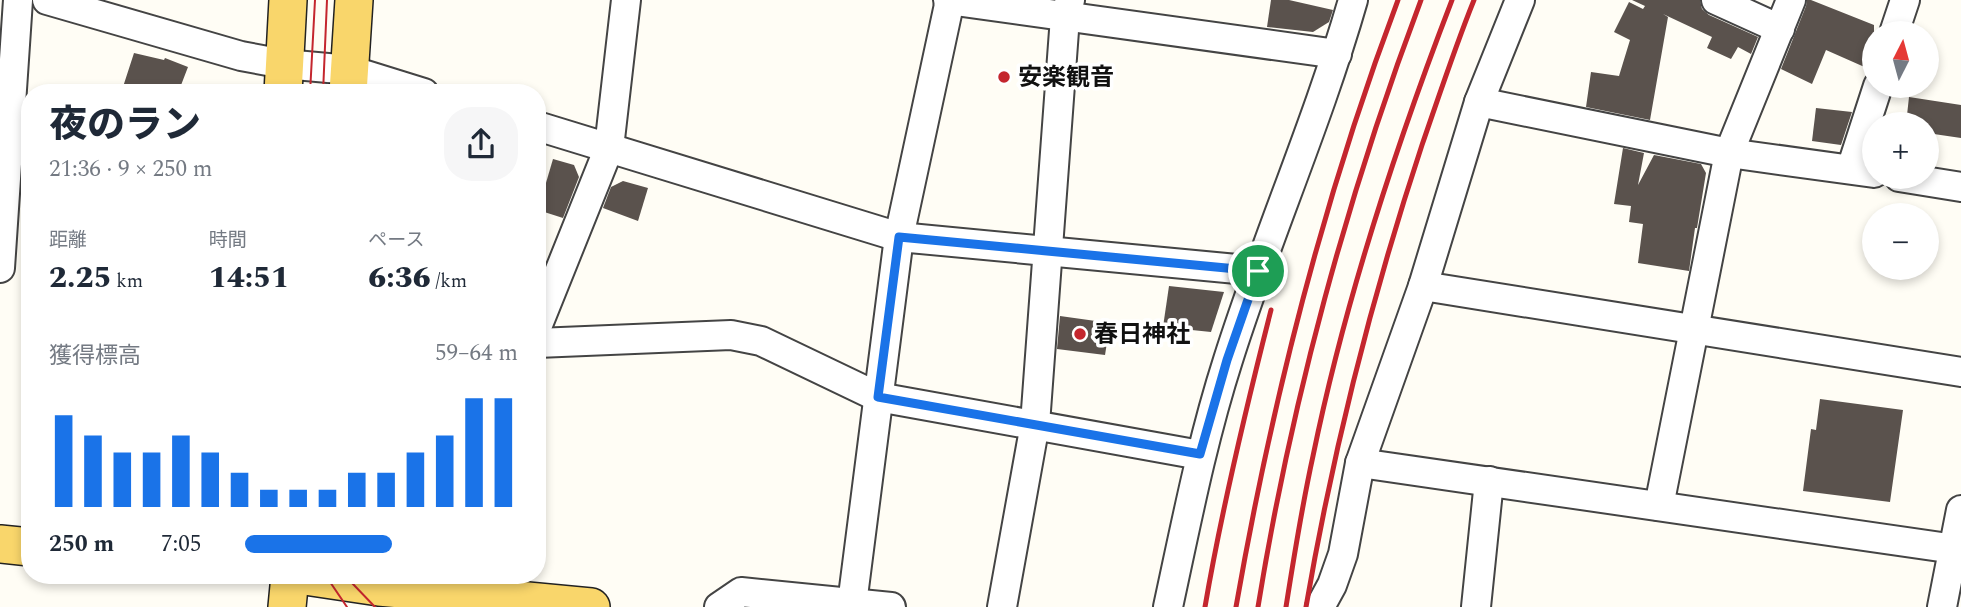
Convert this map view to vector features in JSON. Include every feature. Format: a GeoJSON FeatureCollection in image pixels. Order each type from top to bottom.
{"type":"FeatureCollection","features":[{"type":"Feature","properties":{"kind":"main road"},"geometry":{"type":"LineString","coordinates":[[284,78],[288,0]]}},
{"type":"Feature","properties":{"kind":"main road"},"geometry":{"type":"LineString","coordinates":[[349,81],[354,0]]}},
{"type":"Feature","properties":{"kind":"main road"},"geometry":{"type":"LineString","coordinates":[[0,544],[21,546]]}},
{"type":"Feature","properties":{"kind":"main road"},"geometry":{"type":"LineString","coordinates":[[288,607],[289,584]]}},
{"type":"Feature","properties":{"kind":"main road"},"geometry":{"type":"LineString","coordinates":[[359,584],[379,587],[481,586],[549,605],[592,607]]}},
{"type":"Feature","properties":{"kind":"street"},"geometry":{"type":"LineString","coordinates":[[0,268],[18,0]]}},
{"type":"Feature","properties":{"kind":"street"},"geometry":{"type":"LineString","coordinates":[[47,0],[241,55],[284,78],[368,84]]}},
{"type":"Feature","properties":{"kind":"street"},"geometry":{"type":"LineString","coordinates":[[546,305],[609,148],[626,0]]}},
{"type":"Feature","properties":{"kind":"street"},"geometry":{"type":"LineString","coordinates":[[852,604],[899,237],[949,0],[1068,8],[1338,54]]}},
{"type":"Feature","properties":{"kind":"street"},"geometry":{"type":"LineString","coordinates":[[1168,607],[1200,454],[1227,360],[1338,54],[1353,0]]}},
{"type":"Feature","properties":{"kind":"street"},"geometry":{"type":"LineString","coordinates":[[1320,607],[1332,585],[1343,554],[1360,463],[1423,286],[1479,102],[1520,0]]}},
{"type":"Feature","properties":{"kind":"street"},"geometry":{"type":"LineString","coordinates":[[1716,0],[1780,29]]}},
{"type":"Feature","properties":{"kind":"street"},"geometry":{"type":"LineString","coordinates":[[1659,506],[1729,153],[1791,0]]}},
{"type":"Feature","properties":{"kind":"street"},"geometry":{"type":"LineString","coordinates":[[1898,21],[1905,0]]}},
{"type":"Feature","properties":{"kind":"street"},"geometry":{"type":"LineString","coordinates":[[1002,607],[1035,424],[1068,8]]}},
{"type":"Feature","properties":{"kind":"street"},"geometry":{"type":"LineString","coordinates":[[1479,102],[1729,153],[1862,171]]}},
{"type":"Feature","properties":{"kind":"street"},"geometry":{"type":"LineString","coordinates":[[546,130],[899,237],[1258,271]]}},
{"type":"Feature","properties":{"kind":"street"},"geometry":{"type":"LineString","coordinates":[[1939,183],[1961,187]]}},
{"type":"Feature","properties":{"kind":"street"},"geometry":{"type":"LineString","coordinates":[[1423,286],[1961,372]]}},
{"type":"Feature","properties":{"kind":"street"},"geometry":{"type":"LineString","coordinates":[[546,342],[731,335],[761,341],[878,397],[1200,454]]}},
{"type":"Feature","properties":{"kind":"street"},"geometry":{"type":"LineString","coordinates":[[1360,463],[1957,549]]}},
{"type":"Feature","properties":{"kind":"street"},"geometry":{"type":"LineString","coordinates":[[1476,607],[1489,481]]}},
{"type":"Feature","properties":{"kind":"street"},"geometry":{"type":"LineString","coordinates":[[1942,607],[1957,549],[1961,510]]}},
{"type":"Feature","properties":{"kind":"street"},"geometry":{"type":"LineString","coordinates":[[719,607],[741,592],[891,607]]}},
{"type":"Feature","properties":{"kind":"building"},"geometry":{"type":"Polygon","coordinates":[[[1271,0],[1289,0],[1333,10],[1329,22],[1313,32],[1267,27],[1271,0]]]}},
{"type":"Feature","properties":{"kind":"building"},"geometry":{"type":"Polygon","coordinates":[[[1632,0],[1700,0],[1702,9],[1709,15],[1758,37],[1751,54],[1738,47],[1731,59],[1707,48],[1712,37],[1663,14],[1668,17],[1650,120],[1586,107],[1591,72],[1619,76],[1630,40],[1614,32],[1629,2],[1643,9],[1645,6],[1632,0]]]}},
{"type":"Feature","properties":{"kind":"building"},"geometry":{"type":"Polygon","coordinates":[[[1807,0],[1811,0],[1864,21],[1862,66],[1826,50],[1812,84],[1781,69],[1807,0]]]}},
{"type":"Feature","properties":{"kind":"building"},"geometry":{"type":"Polygon","coordinates":[[[134,53],[164,60],[165,58],[188,67],[181,84],[124,84],[134,53]]]}},
{"type":"Feature","properties":{"kind":"building"},"geometry":{"type":"Polygon","coordinates":[[[1909,98],[1961,105],[1961,138],[1939,135],[1939,112],[1907,112],[1909,98]]]}},
{"type":"Feature","properties":{"kind":"building"},"geometry":{"type":"Polygon","coordinates":[[[1816,108],[1852,112],[1841,145],[1812,141],[1816,108]]]}},
{"type":"Feature","properties":{"kind":"building"},"geometry":{"type":"Polygon","coordinates":[[[1623,148],[1644,153],[1638,185],[1654,155],[1701,164],[1706,173],[1689,271],[1638,263],[1643,224],[1629,222],[1631,206],[1614,204],[1623,148]]]}},
{"type":"Feature","properties":{"kind":"building"},"geometry":{"type":"Polygon","coordinates":[[[553,159],[574,165],[579,177],[563,218],[546,213],[546,183],[553,159]]]}},
{"type":"Feature","properties":{"kind":"building"},"geometry":{"type":"Polygon","coordinates":[[[623,181],[648,188],[638,221],[603,208],[611,187],[623,181]]]}},
{"type":"Feature","properties":{"kind":"building"},"geometry":{"type":"Polygon","coordinates":[[[1169,286],[1224,292],[1211,332],[1163,327],[1169,286]]]}},
{"type":"Feature","properties":{"kind":"building"},"geometry":{"type":"Polygon","coordinates":[[[1060,316],[1110,323],[1105,355],[1057,349],[1060,316]]]}},
{"type":"Feature","properties":{"kind":"building"},"geometry":{"type":"Polygon","coordinates":[[[1820,399],[1903,410],[1890,502],[1803,491],[1811,429],[1816,430],[1820,399]]]}},
{"type":"Feature","properties":{"kind":"tram line"},"geometry":{"type":"LineString","coordinates":[[310,84],[315,0]]}},
{"type":"Feature","properties":{"kind":"tram line"},"geometry":{"type":"LineString","coordinates":[[323,84],[327,0]]}},
{"type":"Feature","properties":{"kind":"tram line"},"geometry":{"type":"LineString","coordinates":[[331,584],[347,607]]}},
{"type":"Feature","properties":{"kind":"tram line"},"geometry":{"type":"LineString","coordinates":[[353,584],[375,607]]}},
{"type":"Feature","properties":{"kind":"railway"},"geometry":{"type":"LineString","coordinates":[[1236,607],[1266,453],[1303,300],[1347,149],[1398,0]]}},
{"type":"Feature","properties":{"kind":"railway"},"geometry":{"type":"LineString","coordinates":[[1258,607],[1287,453],[1324,299],[1369,148],[1421,0]]}},
{"type":"Feature","properties":{"kind":"railway"},"geometry":{"type":"LineString","coordinates":[[1286,607],[1309,475],[1340,340],[1391,168],[1452,0]]}},
{"type":"Feature","properties":{"kind":"railway"},"geometry":{"type":"LineString","coordinates":[[1306,607],[1328,490],[1370,316],[1422,145],[1474,0]]}},
{"type":"Feature","properties":{"kind":"railway"},"geometry":{"type":"LineString","coordinates":[[1205,607],[1235,458],[1271,310]]}},
{"type":"Feature","properties":{"kind":"place","name":"安楽観音"},"geometry":{"type":"Point","coordinates":[1004,77]}},
{"type":"Feature","properties":{"kind":"place","name":"春日神社"},"geometry":{"type":"Point","coordinates":[1080,334]}},
{"type":"Feature","properties":{"kind":"route"},"geometry":{"type":"LineString","coordinates":[[899,237],[1258,271],[1227,360],[1200,454],[878,397],[899,237]]}}]}
